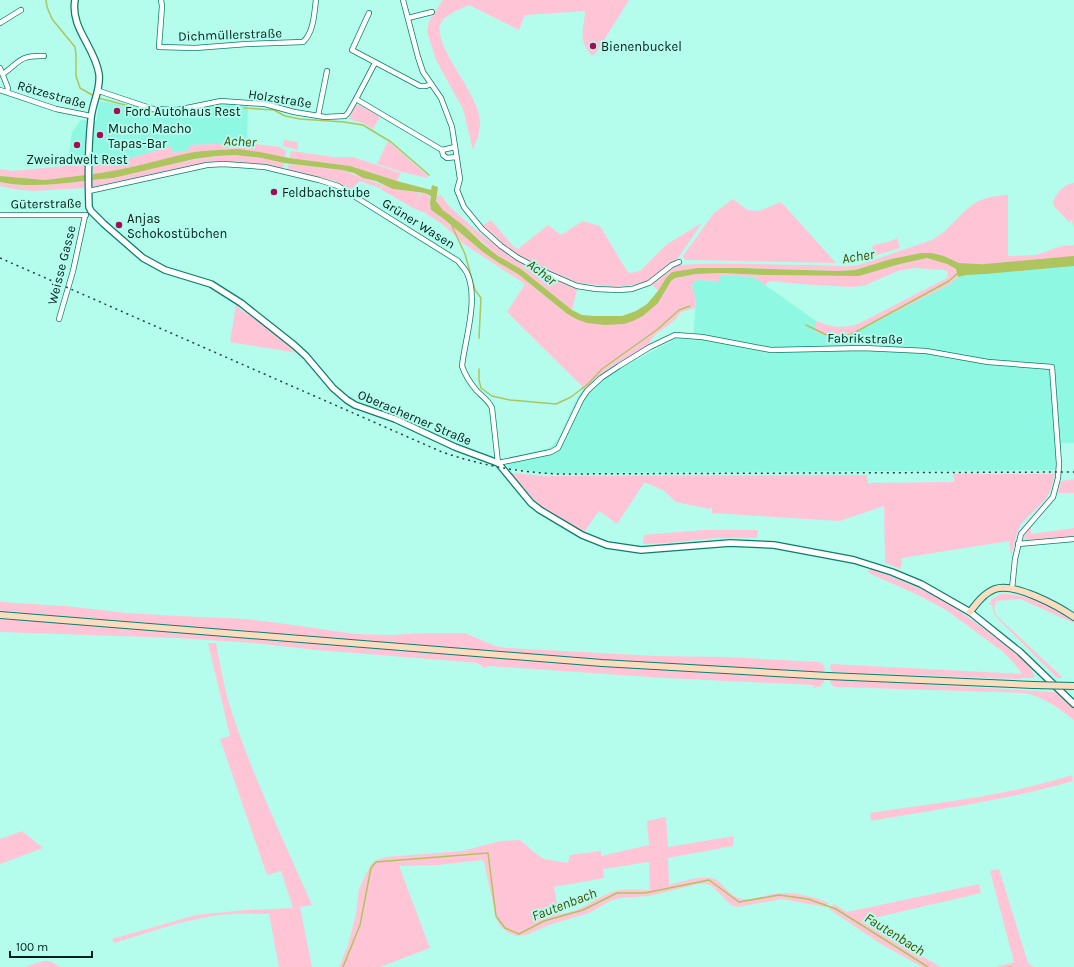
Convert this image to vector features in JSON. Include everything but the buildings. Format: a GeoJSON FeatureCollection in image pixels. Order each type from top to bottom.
{"type":"FeatureCollection","features":[{"type":"Feature","properties":{"kind":"main road"},"geometry":{"type":"LineString","coordinates":[[970,612],[988,593],[995,589],[1012,589],[1059,607],[1074,617]]}},
{"type":"Feature","properties":{"kind":"main road"},"geometry":{"type":"LineString","coordinates":[[0,615],[594,663],[836,676],[1074,686]]}},
{"type":"Feature","properties":{"kind":"street"},"geometry":{"type":"LineString","coordinates":[[74,0],[74,11],[77,25],[97,66],[99,74],[97,96],[91,116],[89,170],[89,207],[91,211]]}},
{"type":"Feature","properties":{"kind":"street","name":"Dichmüllerstraße"},"geometry":{"type":"LineString","coordinates":[[161,0],[162,6],[159,47],[196,48],[303,42],[308,38],[311,30],[316,0]]}},
{"type":"Feature","properties":{"kind":"street"},"geometry":{"type":"LineString","coordinates":[[403,0],[423,72],[442,98],[452,126],[460,179],[457,190],[464,207],[482,229],[501,246],[518,258],[546,273],[577,286],[596,289],[632,289],[649,283],[678,262]]}},
{"type":"Feature","properties":{"kind":"street"},"geometry":{"type":"LineString","coordinates":[[0,23],[21,10]]}},
{"type":"Feature","properties":{"kind":"street"},"geometry":{"type":"LineString","coordinates":[[408,18],[432,12]]}},
{"type":"Feature","properties":{"kind":"street"},"geometry":{"type":"LineString","coordinates":[[369,13],[352,50],[420,86],[431,84]]}},
{"type":"Feature","properties":{"kind":"street"},"geometry":{"type":"LineString","coordinates":[[4,74],[21,59],[32,56],[44,56]]}},
{"type":"Feature","properties":{"kind":"street"},"geometry":{"type":"LineString","coordinates":[[375,63],[356,99],[442,150],[455,148]]}},
{"type":"Feature","properties":{"kind":"street","name":"Rötzestraße"},"geometry":{"type":"LineString","coordinates":[[0,68],[4,74],[8,88],[7,92]]}},
{"type":"Feature","properties":{"kind":"street","name":"Holzstraße"},"geometry":{"type":"LineString","coordinates":[[318,116],[327,71]]}},
{"type":"Feature","properties":{"kind":"street","name":"Rötzestraße"},"geometry":{"type":"LineString","coordinates":[[0,90],[56,109],[91,116]]}},
{"type":"Feature","properties":{"kind":"street","name":"Holzstraße"},"geometry":{"type":"LineString","coordinates":[[97,96],[153,109],[177,110],[221,101],[265,104],[294,112],[318,116],[345,116],[348,114],[356,99]]}},
{"type":"Feature","properties":{"kind":"street"},"geometry":{"type":"LineString","coordinates":[[442,150],[443,155],[447,158],[456,157]]}},
{"type":"Feature","properties":{"kind":"street","name":"Grüner Wasen"},"geometry":{"type":"LineString","coordinates":[[89,191],[207,165],[223,164],[265,167],[338,186],[458,261],[467,272],[471,287],[471,311],[462,366],[464,373],[476,390],[491,405],[498,464]]}},
{"type":"Feature","properties":{"kind":"street","name":"Güterstraße"},"geometry":{"type":"LineString","coordinates":[[0,215],[85,216],[91,211]]}},
{"type":"Feature","properties":{"kind":"street","name":"Oberacherner Straße"},"geometry":{"type":"LineString","coordinates":[[91,211],[143,258],[165,270],[211,284],[227,293],[294,345],[347,400],[355,405],[395,419],[455,447],[498,464],[519,491],[540,510],[582,535],[607,545],[641,550],[730,543],[774,545],[854,560],[892,572],[921,584],[970,612],[1020,652],[1074,704]]}},
{"type":"Feature","properties":{"kind":"street","name":"Weisse Gasse"},"geometry":{"type":"LineString","coordinates":[[59,319],[73,271],[85,216]]}},
{"type":"Feature","properties":{"kind":"street","name":"Fabrikstraße"},"geometry":{"type":"LineString","coordinates":[[498,464],[551,452],[558,448],[581,400],[587,391],[601,378],[619,366],[650,347],[675,335],[702,337],[770,350],[863,348],[926,351],[988,362],[1052,368],[1059,464],[1058,478],[1053,497],[1021,534],[1018,544],[1012,589]]}},
{"type":"Feature","properties":{"kind":"street"},"geometry":{"type":"LineString","coordinates":[[1018,544],[1074,539]]}},
{"type":"Feature","properties":{"kind":"shaded area"},"geometry":{"type":"Polygon","coordinates":[[[443,0],[629,0],[596,53],[592,56],[584,44],[582,35],[585,11],[525,15],[519,30],[469,5],[446,17],[441,23],[440,32],[443,43],[473,98],[478,111],[480,126],[473,150],[463,109],[436,60],[427,31],[429,21],[443,0]]]}},
{"type":"Feature","properties":{"kind":"shaded area"},"geometry":{"type":"Polygon","coordinates":[[[99,101],[123,105],[160,116],[174,116],[174,112],[206,106],[225,104],[248,105],[247,143],[189,145],[189,150],[172,153],[171,147],[118,162],[67,166],[72,132],[81,120],[96,121],[99,101]]]}},
{"type":"Feature","properties":{"kind":"shaded area"},"geometry":{"type":"Polygon","coordinates":[[[357,105],[360,105],[380,117],[373,129],[363,123],[349,119],[357,105]]]}},
{"type":"Feature","properties":{"kind":"shaded area"},"geometry":{"type":"Polygon","coordinates":[[[284,140],[298,142],[298,150],[283,146],[284,140]]]}},
{"type":"Feature","properties":{"kind":"shaded area"},"geometry":{"type":"Polygon","coordinates":[[[388,141],[428,176],[427,178],[377,164],[388,141]]]}},
{"type":"Feature","properties":{"kind":"shaded area"},"geometry":{"type":"Polygon","coordinates":[[[247,143],[280,147],[286,151],[285,157],[238,150],[216,150],[190,153],[116,171],[93,174],[93,164],[118,162],[171,146],[173,153],[189,150],[189,145],[247,143]]]}},
{"type":"Feature","properties":{"kind":"shaded area"},"geometry":{"type":"Polygon","coordinates":[[[238,149],[289,158],[350,166],[431,190],[432,185],[438,187],[436,201],[443,210],[498,256],[521,269],[572,310],[582,315],[622,316],[636,311],[647,304],[672,272],[698,268],[838,271],[855,270],[891,259],[921,253],[932,253],[944,256],[959,263],[979,264],[979,272],[958,277],[956,269],[947,264],[927,258],[859,276],[722,273],[696,274],[675,278],[671,281],[658,303],[643,316],[624,324],[604,325],[587,323],[566,313],[518,274],[483,252],[431,210],[431,196],[425,193],[393,189],[376,181],[342,170],[235,155],[194,159],[113,178],[92,180],[93,174],[189,153],[238,149]]]}},
{"type":"Feature","properties":{"kind":"shaded area"},"geometry":{"type":"Polygon","coordinates":[[[291,151],[334,157],[353,157],[401,173],[397,181],[350,166],[289,158],[291,151]]]}},
{"type":"Feature","properties":{"kind":"shaded area"},"geometry":{"type":"Polygon","coordinates":[[[235,155],[262,158],[284,163],[283,170],[244,163],[211,162],[92,187],[92,180],[110,178],[181,162],[217,156],[235,155]]]}},
{"type":"Feature","properties":{"kind":"shaded area"},"geometry":{"type":"Polygon","coordinates":[[[85,164],[85,175],[45,180],[0,176],[0,169],[13,171],[85,164]]]}},
{"type":"Feature","properties":{"kind":"shaded area"},"geometry":{"type":"Polygon","coordinates":[[[289,164],[342,170],[383,185],[380,188],[359,181],[351,191],[335,181],[287,171],[289,164]]]}},
{"type":"Feature","properties":{"kind":"shaded area"},"geometry":{"type":"Polygon","coordinates":[[[85,175],[85,181],[53,184],[21,185],[0,182],[0,176],[45,180],[85,175]]]}},
{"type":"Feature","properties":{"kind":"shaded area"},"geometry":{"type":"Polygon","coordinates":[[[85,181],[85,188],[33,191],[0,186],[0,182],[32,185],[85,181]]]}},
{"type":"Feature","properties":{"kind":"shaded area"},"geometry":{"type":"Polygon","coordinates":[[[1074,183],[1074,229],[1072,220],[1069,222],[1054,206],[1053,202],[1060,190],[1074,183]]]}},
{"type":"Feature","properties":{"kind":"shaded area"},"geometry":{"type":"Polygon","coordinates":[[[384,185],[393,189],[420,193],[414,206],[421,193],[425,193],[430,196],[431,210],[483,252],[518,274],[566,313],[604,325],[658,303],[671,281],[675,278],[696,274],[722,273],[859,276],[927,258],[947,264],[956,269],[958,277],[950,284],[852,334],[829,336],[815,332],[816,321],[837,327],[858,324],[947,278],[948,272],[945,270],[914,268],[898,271],[863,286],[850,287],[770,281],[765,285],[754,277],[720,275],[719,281],[697,280],[692,284],[696,298],[695,308],[681,312],[675,320],[655,335],[646,347],[609,368],[583,389],[581,385],[507,312],[525,284],[464,244],[441,223],[426,214],[428,212],[426,213],[415,209],[380,189],[384,185]]]}},
{"type":"Feature","properties":{"kind":"shaded area"},"geometry":{"type":"Polygon","coordinates":[[[441,195],[449,206],[477,231],[508,254],[542,274],[577,289],[572,310],[521,269],[498,256],[443,210],[438,205],[436,196],[441,195]]]}},
{"type":"Feature","properties":{"kind":"shaded area"},"geometry":{"type":"Polygon","coordinates":[[[1008,195],[1008,256],[1036,255],[1062,246],[1074,245],[1074,264],[1049,266],[1022,271],[979,272],[979,264],[959,263],[944,256],[932,253],[921,253],[891,259],[855,270],[838,271],[699,268],[666,278],[658,291],[651,283],[677,265],[859,265],[932,240],[945,231],[974,204],[994,196],[1008,195]]]}},
{"type":"Feature","properties":{"kind":"shaded area"},"geometry":{"type":"Polygon","coordinates":[[[733,199],[747,210],[759,211],[781,202],[836,263],[685,260],[683,256],[714,213],[733,199]]]}},
{"type":"Feature","properties":{"kind":"shaded area"},"geometry":{"type":"Polygon","coordinates":[[[491,220],[513,246],[518,249],[548,225],[561,235],[583,221],[600,226],[627,271],[630,273],[640,271],[667,244],[702,223],[678,258],[649,281],[615,287],[579,283],[546,270],[518,255],[482,226],[491,220]]]}},
{"type":"Feature","properties":{"kind":"shaded area"},"geometry":{"type":"Polygon","coordinates":[[[897,238],[900,248],[870,257],[873,245],[889,242],[897,238]]]}},
{"type":"Feature","properties":{"kind":"shaded area"},"geometry":{"type":"Polygon","coordinates":[[[1074,264],[1074,443],[1061,443],[1061,470],[548,473],[508,468],[506,459],[552,446],[559,438],[575,402],[583,389],[677,338],[693,339],[696,299],[692,284],[697,280],[719,281],[719,275],[754,277],[816,321],[815,332],[829,336],[852,334],[950,284],[958,277],[979,272],[1022,271],[1049,266],[1074,264]]]}},
{"type":"Feature","properties":{"kind":"shaded area"},"geometry":{"type":"Polygon","coordinates":[[[236,304],[242,311],[252,315],[298,353],[230,342],[236,304]]]}},
{"type":"Feature","properties":{"kind":"shaded area"},"geometry":{"type":"Polygon","coordinates":[[[511,473],[547,476],[867,475],[868,483],[954,482],[953,474],[1055,474],[1047,498],[1021,524],[1011,556],[1009,541],[902,558],[901,569],[885,563],[884,506],[840,521],[712,513],[712,507],[709,509],[676,502],[663,490],[644,483],[617,524],[599,511],[584,532],[553,514],[534,500],[511,473]]]}},
{"type":"Feature","properties":{"kind":"shaded area"},"geometry":{"type":"Polygon","coordinates":[[[1074,479],[1074,493],[1058,493],[1061,481],[1074,479]]]}},
{"type":"Feature","properties":{"kind":"shaded area"},"geometry":{"type":"Polygon","coordinates":[[[1031,527],[1031,534],[1074,528],[1074,537],[1025,540],[1024,536],[1031,527]]]}},
{"type":"Feature","properties":{"kind":"shaded area"},"geometry":{"type":"Polygon","coordinates":[[[704,530],[758,530],[757,538],[715,538],[643,544],[644,535],[704,530]]]}},
{"type":"Feature","properties":{"kind":"shaded area"},"geometry":{"type":"Polygon","coordinates":[[[870,568],[924,590],[951,605],[1015,652],[1031,668],[1035,678],[1020,679],[832,672],[830,668],[831,664],[1021,674],[1012,661],[1002,651],[946,610],[916,594],[873,575],[868,572],[870,568]]]}},
{"type":"Feature","properties":{"kind":"shaded area"},"geometry":{"type":"Polygon","coordinates":[[[1001,594],[1011,594],[1039,601],[1049,605],[1074,620],[1074,623],[1020,599],[996,601],[994,609],[996,615],[1063,678],[1057,678],[996,617],[992,605],[989,604],[993,598],[1001,594]]]}},
{"type":"Feature","properties":{"kind":"shaded area"},"geometry":{"type":"Polygon","coordinates":[[[0,602],[65,606],[127,613],[247,619],[355,634],[391,635],[465,633],[495,646],[506,648],[656,656],[727,657],[819,662],[823,664],[825,669],[823,672],[593,659],[2,611],[0,610],[0,602]]]}},
{"type":"Feature","properties":{"kind":"shaded area"},"geometry":{"type":"Polygon","coordinates":[[[0,619],[94,625],[591,665],[821,678],[824,682],[821,686],[814,688],[813,685],[664,678],[488,666],[485,668],[477,663],[316,650],[254,643],[176,638],[0,632],[0,619]]]}},
{"type":"Feature","properties":{"kind":"shaded area"},"geometry":{"type":"Polygon","coordinates":[[[208,643],[216,643],[228,700],[246,752],[267,804],[312,905],[300,907],[312,967],[279,967],[269,914],[234,914],[213,916],[176,924],[114,943],[112,939],[196,915],[246,910],[293,908],[281,871],[267,875],[220,739],[230,736],[208,643]]]}},
{"type":"Feature","properties":{"kind":"shaded area"},"geometry":{"type":"Polygon","coordinates":[[[830,680],[1056,692],[1074,707],[1074,720],[1045,700],[1025,693],[835,687],[831,684],[830,680]]]}},
{"type":"Feature","properties":{"kind":"shaded area"},"geometry":{"type":"Polygon","coordinates":[[[1072,775],[1073,781],[1023,794],[871,821],[870,813],[997,794],[1072,775]]]}},
{"type":"Feature","properties":{"kind":"shaded area"},"geometry":{"type":"Polygon","coordinates":[[[666,817],[668,847],[734,836],[733,846],[668,858],[669,885],[704,877],[715,879],[734,896],[742,899],[787,893],[808,896],[829,903],[825,907],[782,899],[738,907],[731,905],[713,887],[707,884],[698,884],[649,896],[620,898],[610,901],[589,913],[549,925],[526,935],[516,936],[507,932],[500,926],[496,918],[484,862],[482,860],[438,865],[399,866],[430,948],[380,967],[339,967],[348,945],[356,914],[359,889],[371,864],[377,860],[386,857],[462,851],[501,841],[520,840],[544,859],[568,863],[570,855],[601,851],[601,856],[649,845],[647,821],[666,817]],[[649,862],[603,869],[604,878],[554,887],[559,914],[574,911],[612,892],[626,890],[650,890],[649,862]]]}},
{"type":"Feature","properties":{"kind":"shaded area"},"geometry":{"type":"Polygon","coordinates":[[[22,831],[43,848],[0,864],[0,839],[22,831]]]}},
{"type":"Feature","properties":{"kind":"shaded area"},"geometry":{"type":"Polygon","coordinates":[[[999,869],[1028,963],[1034,967],[996,967],[1014,962],[990,871],[999,869]]]}},
{"type":"Feature","properties":{"kind":"shaded area"},"geometry":{"type":"Polygon","coordinates":[[[979,884],[981,893],[861,921],[941,967],[922,967],[881,944],[829,909],[834,904],[847,912],[979,884]]]}},
{"type":"Feature","properties":{"kind":"shaded area"},"geometry":{"type":"Polygon","coordinates":[[[43,961],[50,961],[61,967],[25,967],[43,961]]]}},
{"type":"Feature","properties":{"kind":"waterway"},"geometry":{"type":"LineString","coordinates":[[46,0],[52,19],[75,47],[76,76],[80,88],[94,96]]}},
{"type":"Feature","properties":{"kind":"waterway"},"geometry":{"type":"LineString","coordinates":[[98,98],[161,114],[174,114]]}},
{"type":"Feature","properties":{"kind":"waterway"},"geometry":{"type":"LineString","coordinates":[[244,108],[274,110],[285,116],[300,119],[363,125],[391,142],[429,175]]}},
{"type":"Feature","properties":{"kind":"waterway"},"geometry":{"type":"LineString","coordinates":[[195,112],[202,110]]}},
{"type":"Feature","properties":{"kind":"waterway"},"geometry":{"type":"LineString","coordinates":[[452,226],[465,254],[475,290],[481,298],[479,338]]}},
{"type":"Feature","properties":{"kind":"waterway","name":"Acher"},"geometry":{"type":"LineString","coordinates":[[966,270],[1074,261]]}},
{"type":"Feature","properties":{"kind":"waterway"},"geometry":{"type":"LineString","coordinates":[[806,325],[835,339],[852,334],[949,281],[958,273]]}},
{"type":"Feature","properties":{"kind":"waterway"},"geometry":{"type":"LineString","coordinates":[[479,369],[481,388],[492,396],[510,400],[556,404],[571,397],[588,384],[602,369],[658,329],[679,310],[690,306]]}},
{"type":"Feature","properties":{"kind":"waterway","name":"Fautenbach"},"geometry":{"type":"LineString","coordinates":[[343,967],[360,925],[371,868],[376,862],[488,853],[496,916],[505,928],[519,934],[544,921],[583,910],[617,893],[645,893],[709,880],[739,902],[779,895],[808,899],[836,909],[928,967]]}},
{"type":"Feature","properties":{"kind":"railway"},"geometry":{"type":"LineString","coordinates":[[0,258],[442,452],[470,461],[499,467],[528,472],[558,474],[1074,472]]}},
{"type":"Feature","properties":{"kind":"place","name":"Bienenbuckel"},"geometry":{"type":"Point","coordinates":[593,46]}},
{"type":"Feature","properties":{"kind":"place","name":"Ford Autohaus Rest"},"geometry":{"type":"Point","coordinates":[117,111]}},
{"type":"Feature","properties":{"kind":"place","name":"Mucho Macho Tapas-Bar"},"geometry":{"type":"Point","coordinates":[100,135]}},
{"type":"Feature","properties":{"kind":"place","name":"Zweiradwelt Rest"},"geometry":{"type":"Point","coordinates":[77,145]}},
{"type":"Feature","properties":{"kind":"place","name":"Feldbachstube"},"geometry":{"type":"Point","coordinates":[274,192]}},
{"type":"Feature","properties":{"kind":"place","name":"Anjas Schokostübchen"},"geometry":{"type":"Point","coordinates":[119,225]}}]}
